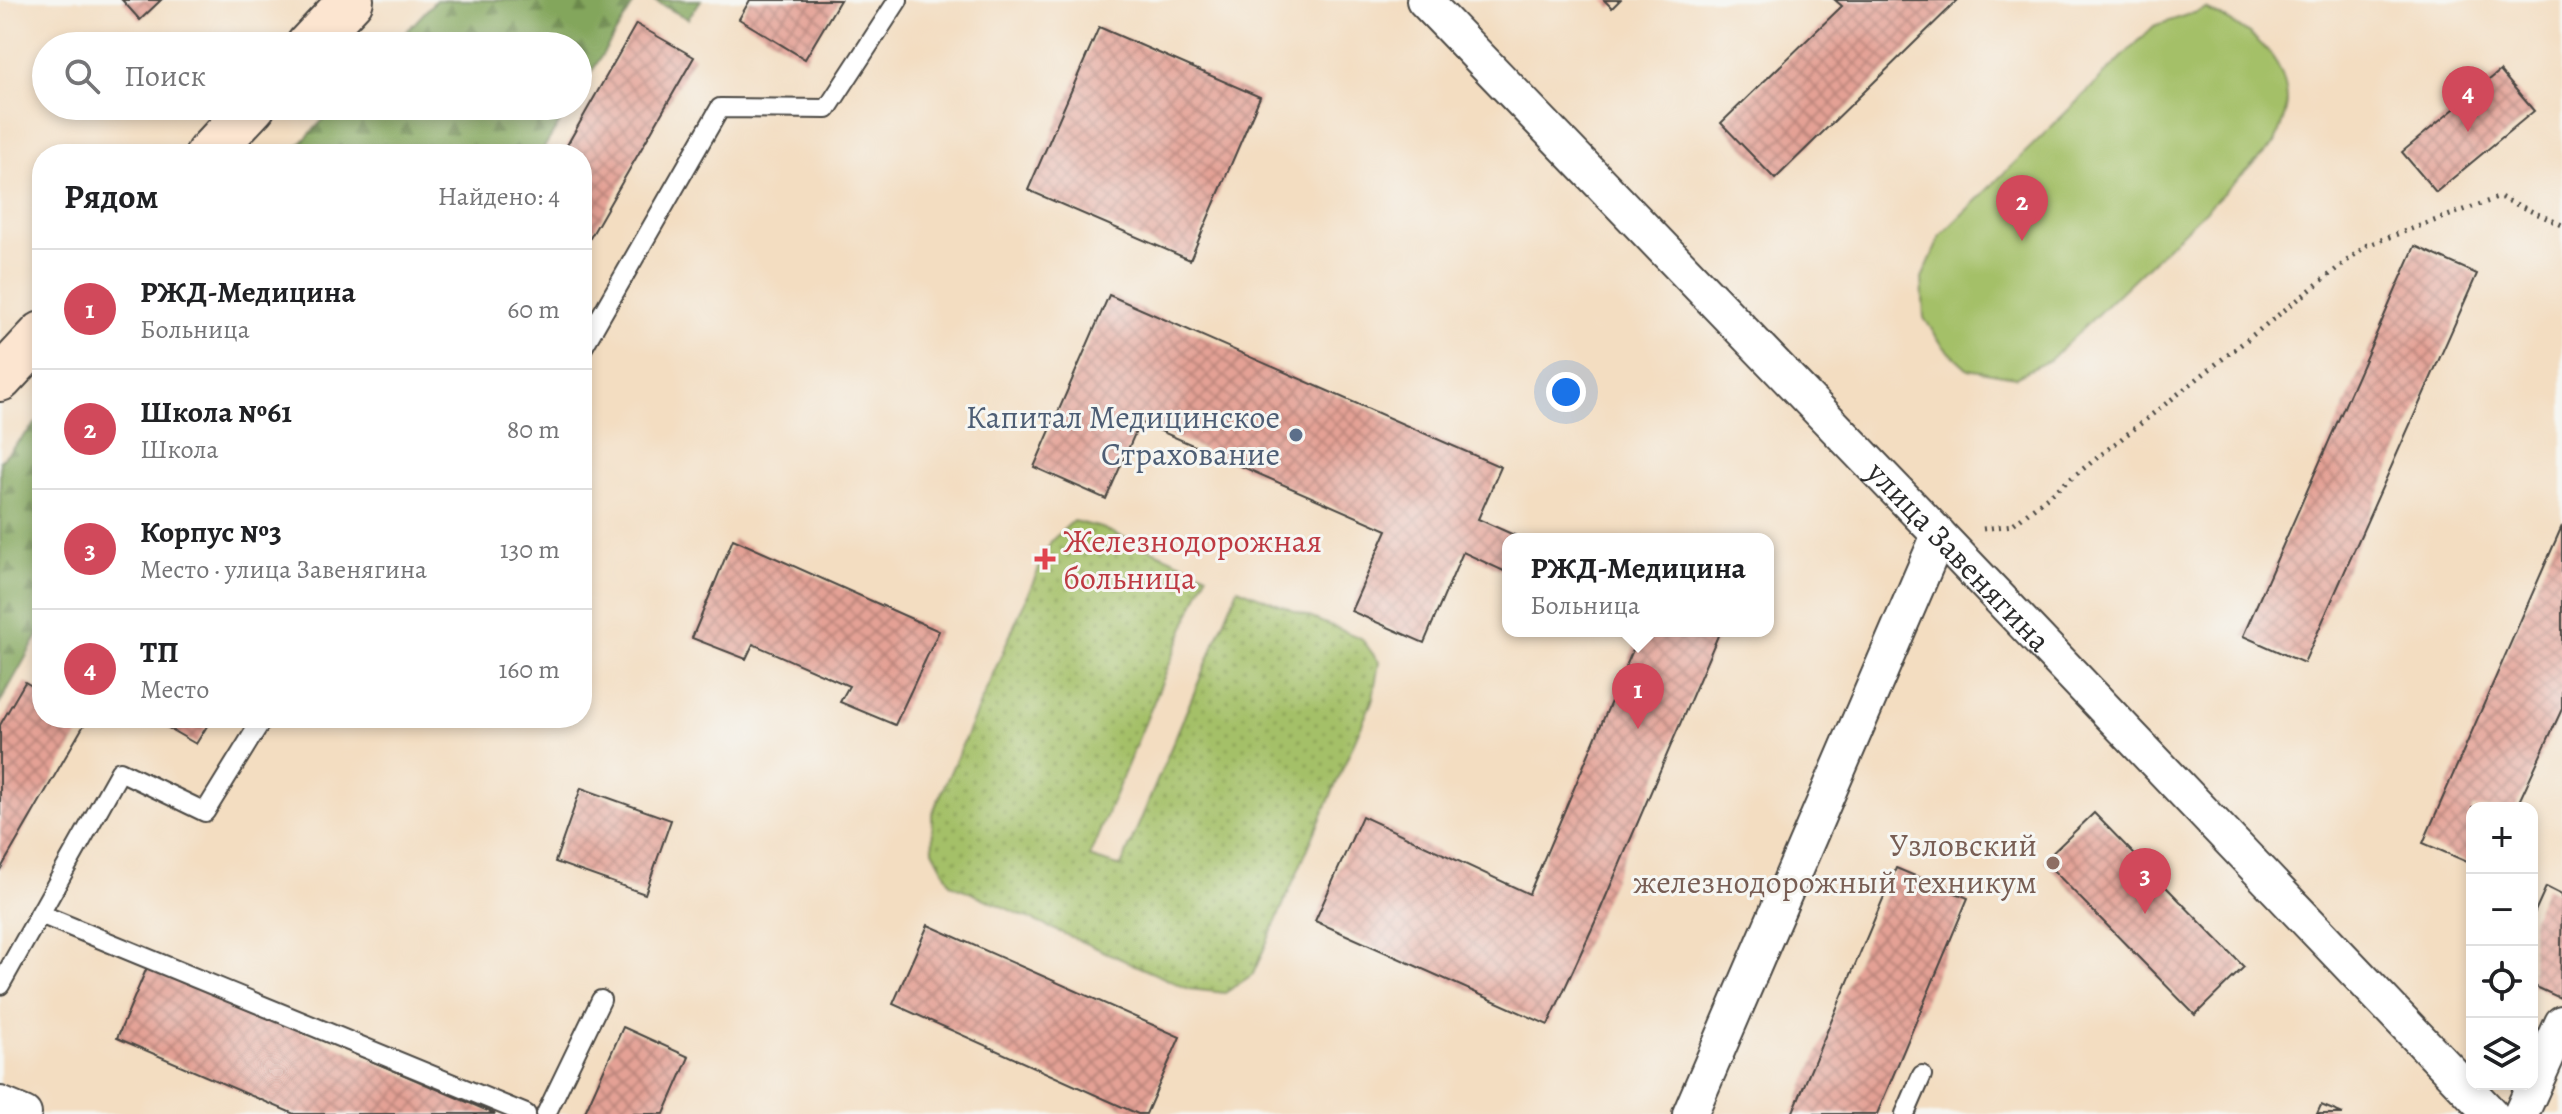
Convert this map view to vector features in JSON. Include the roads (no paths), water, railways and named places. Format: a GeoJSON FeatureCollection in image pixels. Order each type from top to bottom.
{"type":"FeatureCollection","features":[{"type":"Feature","properties":{"kind":"main road"},"geometry":{"type":"LineString","coordinates":[[319,32],[340,4]]}},
{"type":"Feature","properties":{"kind":"main road"},"geometry":{"type":"LineString","coordinates":[[217,144],[240,120]]}},
{"type":"Feature","properties":{"kind":"main road"},"geometry":{"type":"LineString","coordinates":[[0,379],[32,345]]}},
{"type":"Feature","properties":{"kind":"street","name":"улица Завенягина"},"geometry":{"type":"LineString","coordinates":[[1424,0],[2491,1114]]}},
{"type":"Feature","properties":{"kind":"street"},"geometry":{"type":"LineString","coordinates":[[1690,1114],[1939,535]]}},
{"type":"Feature","properties":{"kind":"street"},"geometry":{"type":"LineString","coordinates":[[2521,1114],[2562,1023]]}},
{"type":"Feature","properties":{"kind":"street"},"geometry":{"type":"LineString","coordinates":[[0,1104],[24,1114]]}},
{"type":"Feature","properties":{"kind":"lane"},"geometry":{"type":"LineString","coordinates":[[592,332],[720,108],[827,109],[898,0]]}},
{"type":"Feature","properties":{"kind":"lane"},"geometry":{"type":"LineString","coordinates":[[0,985],[120,771],[205,812],[257,728]]}},
{"type":"Feature","properties":{"kind":"lane"},"geometry":{"type":"LineString","coordinates":[[40,914],[526,1114]]}},
{"type":"Feature","properties":{"kind":"lane"},"geometry":{"type":"LineString","coordinates":[[546,1114],[601,1000]]}},
{"type":"Feature","properties":{"kind":"lane"},"geometry":{"type":"LineString","coordinates":[[1905,1114],[1922,1075]]}},
{"type":"Feature","properties":{"kind":"place","name":"ТП"},"geometry":{"type":"Point","coordinates":[2468,132]}},
{"type":"Feature","properties":{"kind":"place","name":"Школа №61"},"geometry":{"type":"Point","coordinates":[2022,241]}},
{"type":"Feature","properties":{"kind":"place","name":"Капитал Медицинское Страхование"},"geometry":{"type":"Point","coordinates":[1296,435]}},
{"type":"Feature","properties":{"kind":"place","name":"Железнодорожная больница"},"geometry":{"type":"Point","coordinates":[1045,559]}},
{"type":"Feature","properties":{"kind":"place","name":"РЖД-Медицина"},"geometry":{"type":"Point","coordinates":[1638,729]}},
{"type":"Feature","properties":{"kind":"place","name":"Узловский железнодорожный техникум"},"geometry":{"type":"Point","coordinates":[2053,863]}},
{"type":"Feature","properties":{"kind":"place","name":"Корпус №3"},"geometry":{"type":"Point","coordinates":[2145,914]}}]}
